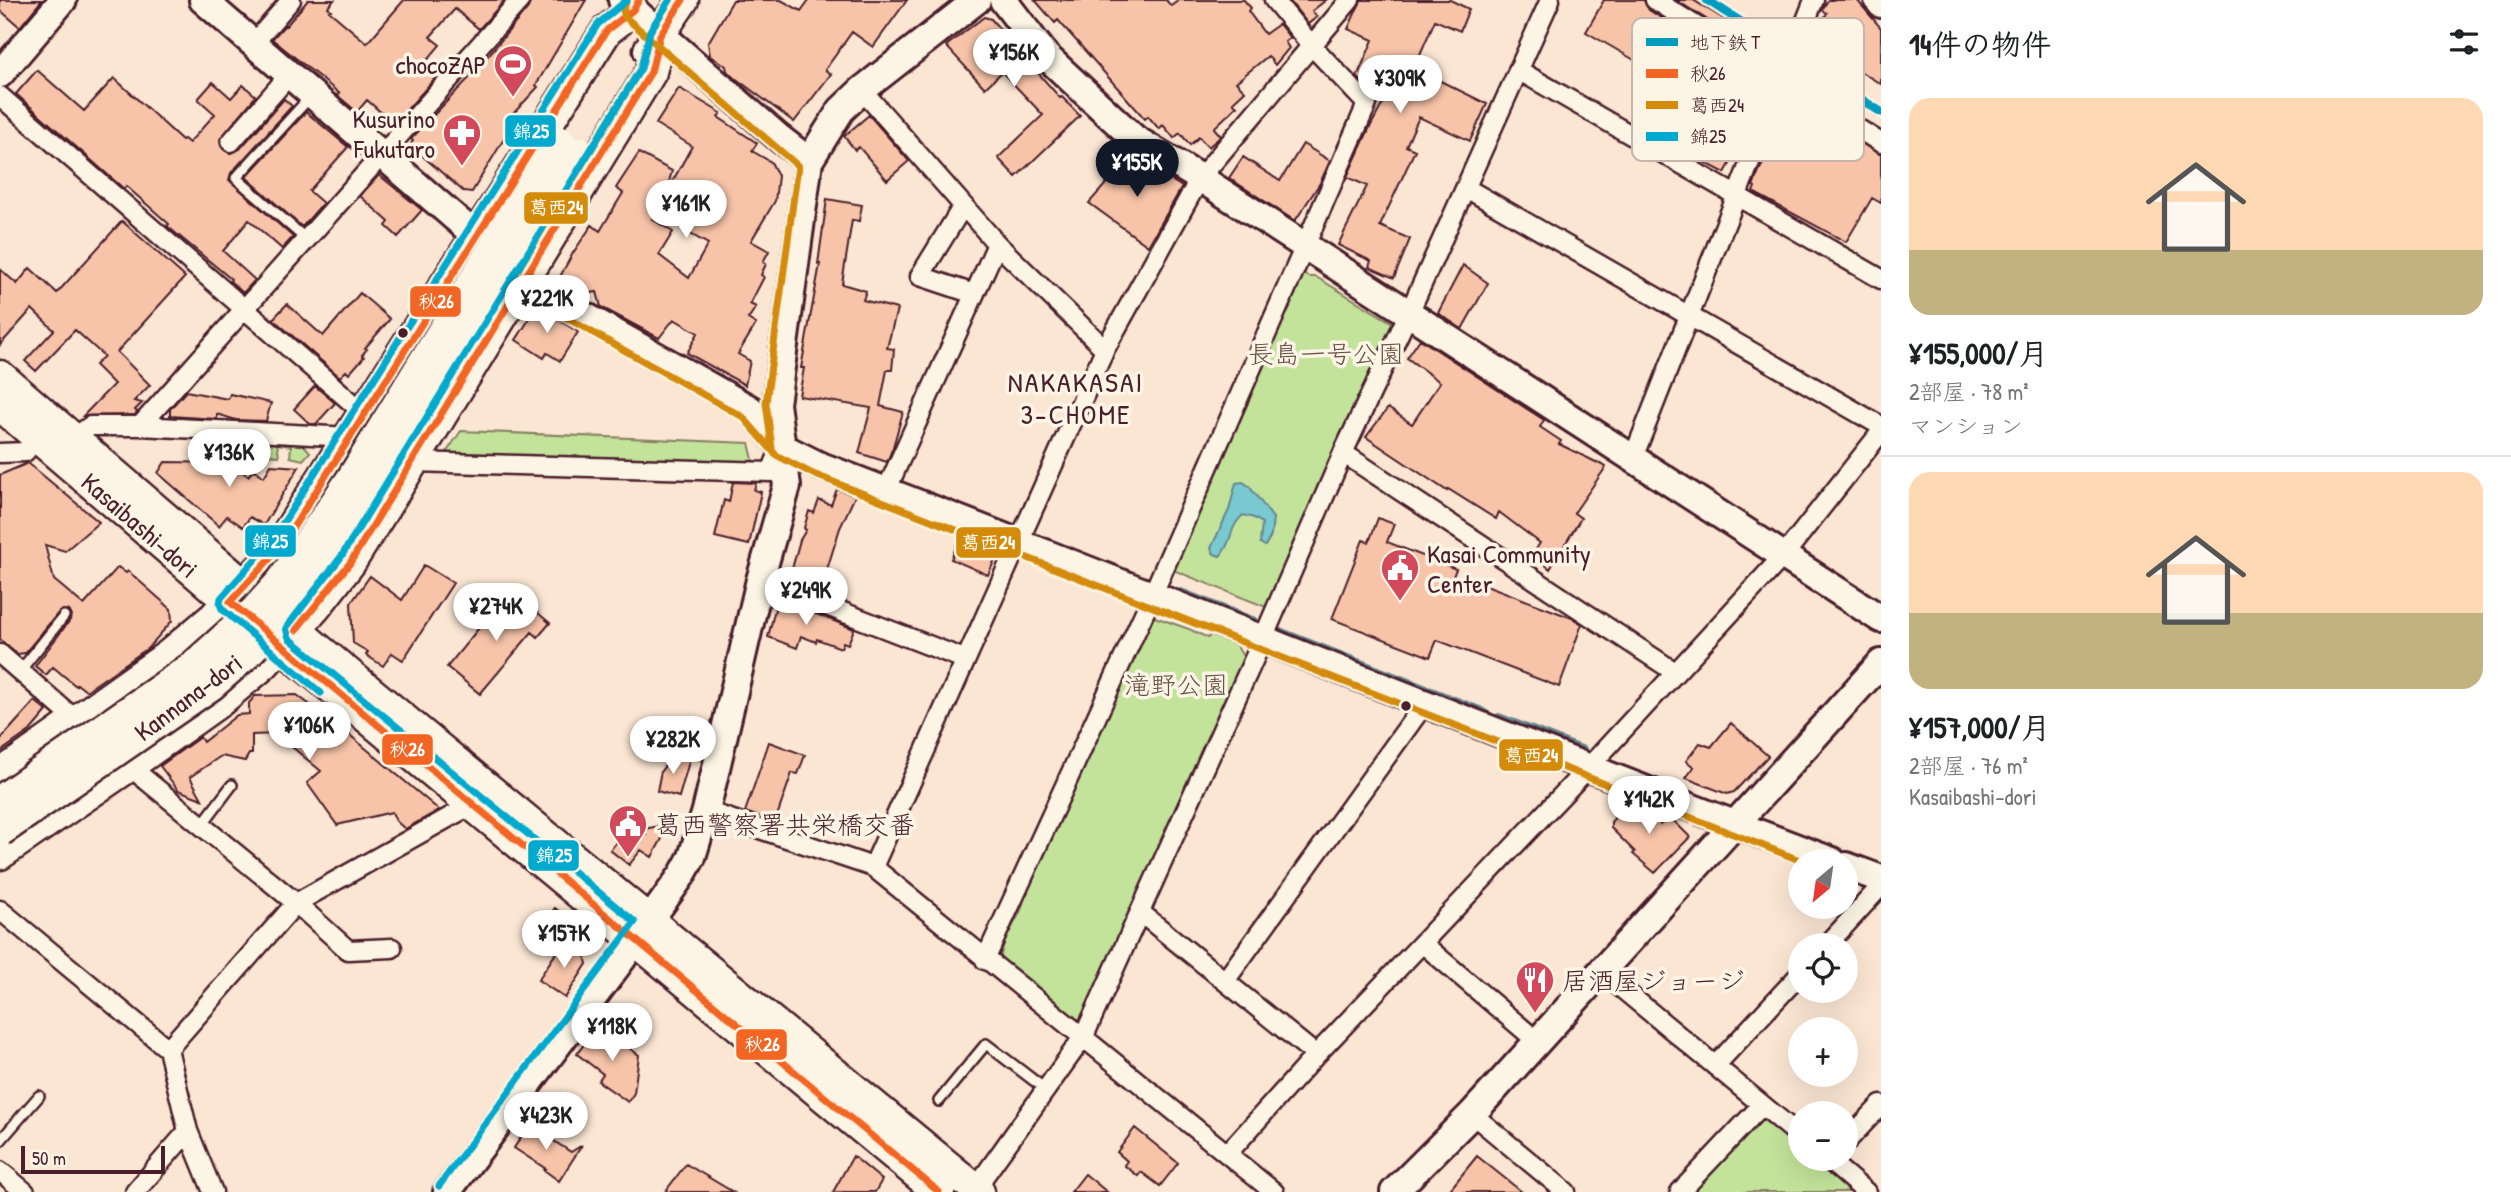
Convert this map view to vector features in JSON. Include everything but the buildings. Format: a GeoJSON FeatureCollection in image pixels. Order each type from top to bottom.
{"type":"FeatureCollection","features":[{"type":"Feature","properties":{"kind":"main road","name":"Kannana-dori"},"geometry":{"type":"LineString","coordinates":[[0,802],[194,666],[254,612],[282,581],[570,146],[660,34],[683,0]]}},
{"type":"Feature","properties":{"kind":"main road","name":"Kannana-dori"},"geometry":{"type":"LineString","coordinates":[[0,831],[211,685],[243,657],[304,594],[372,494],[570,146],[631,3]]}},
{"type":"Feature","properties":{"kind":"main road"},"geometry":{"type":"LineString","coordinates":[[0,775],[169,655],[237,594],[275,553],[607,30],[631,3]]}},
{"type":"Feature","properties":{"kind":"main road"},"geometry":{"type":"LineString","coordinates":[[0,854],[220,701],[289,638],[350,562],[412,463],[651,72],[660,34]]}},
{"type":"Feature","properties":{"kind":"main road","name":"Kasaibashi-dori"},"geometry":{"type":"LineString","coordinates":[[0,376],[53,432],[237,594],[643,930]]}},
{"type":"Feature","properties":{"kind":"main road","name":"Kasaibashi-dori"},"geometry":{"type":"LineString","coordinates":[[0,405],[53,432]]}},
{"type":"Feature","properties":{"kind":"main road","name":"Kasaibashi-dori"},"geometry":{"type":"LineString","coordinates":[[289,638],[473,804],[643,930]]}},
{"type":"Feature","properties":{"kind":"main road"},"geometry":{"type":"LineString","coordinates":[[643,930],[977,1190]]}},
{"type":"Feature","properties":{"kind":"main road"},"geometry":{"type":"LineString","coordinates":[[643,930],[939,1192]]}},
{"type":"Feature","properties":{"kind":"street"},"geometry":{"type":"LineString","coordinates":[[0,74],[63,0]]}},
{"type":"Feature","properties":{"kind":"street"},"geometry":{"type":"LineString","coordinates":[[203,0],[476,236]]}},
{"type":"Feature","properties":{"kind":"street"},"geometry":{"type":"LineString","coordinates":[[254,43],[291,0]]}},
{"type":"Feature","properties":{"kind":"street"},"geometry":{"type":"LineString","coordinates":[[140,426],[520,0]]}},
{"type":"Feature","properties":{"kind":"street"},"geometry":{"type":"LineString","coordinates":[[446,1192],[643,930],[692,857],[706,811],[760,580],[787,486],[776,404],[809,161],[841,110],[862,90],[977,0]]}},
{"type":"Feature","properties":{"kind":"street"},"geometry":{"type":"LineString","coordinates":[[1003,0],[1046,56],[1135,138],[1881,619]]}},
{"type":"Feature","properties":{"kind":"street"},"geometry":{"type":"LineString","coordinates":[[985,960],[1152,596],[1367,104],[1312,46],[1274,0]]}},
{"type":"Feature","properties":{"kind":"street"},"geometry":{"type":"LineString","coordinates":[[873,867],[1105,349],[1200,178],[1350,0]]}},
{"type":"Feature","properties":{"kind":"street"},"geometry":{"type":"LineString","coordinates":[[977,1190],[1083,1036],[1141,913],[1343,453],[1550,0]]}},
{"type":"Feature","properties":{"kind":"street"},"geometry":{"type":"LineString","coordinates":[[1655,0],[1683,18]]}},
{"type":"Feature","properties":{"kind":"street"},"geometry":{"type":"LineString","coordinates":[[1807,18],[1814,0]]}},
{"type":"Feature","properties":{"kind":"street"},"geometry":{"type":"LineString","coordinates":[[631,3],[660,34],[809,161]]}},
{"type":"Feature","properties":{"kind":"street"},"geometry":{"type":"LineString","coordinates":[[1518,69],[1632,136]]}},
{"type":"Feature","properties":{"kind":"street"},"geometry":{"type":"LineString","coordinates":[[231,142],[290,74]]}},
{"type":"Feature","properties":{"kind":"street"},"geometry":{"type":"LineString","coordinates":[[862,90],[997,244],[1105,349]]}},
{"type":"Feature","properties":{"kind":"street"},"geometry":{"type":"LineString","coordinates":[[0,96],[245,310],[357,425]]}},
{"type":"Feature","properties":{"kind":"street"},"geometry":{"type":"LineString","coordinates":[[1864,132],[1881,143]]}},
{"type":"Feature","properties":{"kind":"street"},"geometry":{"type":"LineString","coordinates":[[1675,161],[1881,279]]}},
{"type":"Feature","properties":{"kind":"street"},"geometry":{"type":"LineString","coordinates":[[1633,458],[1750,161]]}},
{"type":"Feature","properties":{"kind":"street"},"geometry":{"type":"LineString","coordinates":[[1466,188],[1881,426]]}},
{"type":"Feature","properties":{"kind":"street"},"geometry":{"type":"LineString","coordinates":[[963,206],[920,276],[974,294]]}},
{"type":"Feature","properties":{"kind":"street"},"geometry":{"type":"LineString","coordinates":[[886,491],[997,244]]}},
{"type":"Feature","properties":{"kind":"street"},"geometry":{"type":"LineString","coordinates":[[523,281],[750,410],[782,447],[818,465],[1587,769],[1800,849]]}},
{"type":"Feature","properties":{"kind":"street"},"geometry":{"type":"LineString","coordinates":[[0,428],[53,432],[90,426],[357,425]]}},
{"type":"Feature","properties":{"kind":"street"},"geometry":{"type":"LineString","coordinates":[[0,453],[24,452],[53,432]]}},
{"type":"Feature","properties":{"kind":"street"},"geometry":{"type":"LineString","coordinates":[[1227,1154],[1316,1055],[1587,769],[1784,555],[1881,432]]}},
{"type":"Feature","properties":{"kind":"street"},"geometry":{"type":"LineString","coordinates":[[412,463],[771,472],[782,447]]}},
{"type":"Feature","properties":{"kind":"street"},"geometry":{"type":"LineString","coordinates":[[1343,453],[1675,672]]}},
{"type":"Feature","properties":{"kind":"street"},"geometry":{"type":"LineString","coordinates":[[760,580],[964,659]]}},
{"type":"Feature","properties":{"kind":"street"},"geometry":{"type":"LineString","coordinates":[[0,654],[77,721]]}},
{"type":"Feature","properties":{"kind":"street"},"geometry":{"type":"LineString","coordinates":[[1394,1192],[1472,1114],[1881,663]]}},
{"type":"Feature","properties":{"kind":"street"},"geometry":{"type":"LineString","coordinates":[[1225,981],[1425,703]]}},
{"type":"Feature","properties":{"kind":"street"},"geometry":{"type":"LineString","coordinates":[[129,766],[296,903],[348,950],[392,948]]}},
{"type":"Feature","properties":{"kind":"street"},"geometry":{"type":"LineString","coordinates":[[168,1049],[296,903],[473,804]]}},
{"type":"Feature","properties":{"kind":"street"},"geometry":{"type":"LineString","coordinates":[[706,811],[873,867],[1274,1192]]}},
{"type":"Feature","properties":{"kind":"street"},"geometry":{"type":"LineString","coordinates":[[1858,870],[1881,879]]}},
{"type":"Feature","properties":{"kind":"street"},"geometry":{"type":"LineString","coordinates":[[1838,933],[1881,886]]}},
{"type":"Feature","properties":{"kind":"street"},"geometry":{"type":"LineString","coordinates":[[0,910],[168,1049],[188,1131],[213,1192]]}},
{"type":"Feature","properties":{"kind":"street"},"geometry":{"type":"LineString","coordinates":[[1141,913],[1316,1055]]}},
{"type":"Feature","properties":{"kind":"street"},"geometry":{"type":"LineString","coordinates":[[1422,943],[1538,1042]]}},
{"type":"Feature","properties":{"kind":"street"},"geometry":{"type":"LineString","coordinates":[[1602,972],[1788,1127]]}},
{"type":"Feature","properties":{"kind":"street"},"geometry":{"type":"LineString","coordinates":[[1715,1066],[1788,987]]}},
{"type":"Feature","properties":{"kind":"street"},"geometry":{"type":"LineString","coordinates":[[1680,1192],[1762,1105]]}},
{"type":"Feature","properties":{"kind":"street"},"geometry":{"type":"LineString","coordinates":[[1858,1129],[1881,1105]]}},
{"type":"Feature","properties":{"kind":"street"},"geometry":{"type":"LineString","coordinates":[[1472,1114],[1566,1192]]}},
{"type":"Feature","properties":{"kind":"street"},"geometry":{"type":"LineString","coordinates":[[135,1192],[188,1131]]}},
{"type":"Feature","properties":{"kind":"street"},"geometry":{"type":"LineString","coordinates":[[0,1171],[24,1192]]}},
{"type":"Feature","properties":{"kind":"street"},"geometry":{"type":"LineString","coordinates":[[1842,1171],[1866,1192]]}},
{"type":"Feature","properties":{"kind":"lane"},"geometry":{"type":"LineString","coordinates":[[307,240],[236,178],[313,94]]}},
{"type":"Feature","properties":{"kind":"lane"},"geometry":{"type":"LineString","coordinates":[[20,671],[64,616]]}},
{"type":"Feature","properties":{"kind":"lane"},"geometry":{"type":"LineString","coordinates":[[201,825],[232,785]]}},
{"type":"Feature","properties":{"kind":"lane"},"geometry":{"type":"LineString","coordinates":[[939,1101],[986,1044],[1045,1089]]}},
{"type":"Feature","properties":{"kind":"lane"},"geometry":{"type":"LineString","coordinates":[[0,1141],[39,1096]]}},
{"type":"Feature","properties":{"kind":"green space","name":"長島一号公園"},"geometry":{"type":"Polygon","coordinates":[[[1302,272],[1309,277],[1316,277],[1396,325],[1266,607],[1173,570],[1302,272]]]}},
{"type":"Feature","properties":{"kind":"green space"},"geometry":{"type":"Polygon","coordinates":[[[461,431],[749,443],[755,468],[442,459],[461,431]]]}},
{"type":"Feature","properties":{"kind":"green space"},"geometry":{"type":"Polygon","coordinates":[[[221,432],[296,436],[310,452],[303,460],[290,457],[291,446],[277,444],[279,456],[269,455],[265,446],[222,444],[221,432]]]}},
{"type":"Feature","properties":{"kind":"green space","name":"滝野公園"},"geometry":{"type":"Polygon","coordinates":[[[1149,615],[1208,638],[1210,635],[1236,645],[1244,658],[1241,677],[1217,720],[1087,1017],[1073,1020],[1001,963],[1001,954],[1149,615]]]}},
{"type":"Feature","properties":{"kind":"green space"},"geometry":{"type":"Polygon","coordinates":[[[1768,1120],[1788,1137],[1788,1171],[1828,1171],[1853,1192],[1692,1192],[1759,1122],[1768,1120]]]}},
{"type":"Feature","properties":{"kind":"water"},"geometry":{"type":"Polygon","coordinates":[[[1243,482],[1273,518],[1271,536],[1265,546],[1260,543],[1262,523],[1243,515],[1235,525],[1224,551],[1220,556],[1214,554],[1211,548],[1229,510],[1236,483],[1243,482]]]}},
{"type":"Feature","properties":{"kind":"waterway"},"geometry":{"type":"LineString","coordinates":[[1181,591],[1255,620]]}},
{"type":"Feature","properties":{"kind":"waterway"},"geometry":{"type":"LineString","coordinates":[[1282,631],[1480,709],[1494,718],[1499,716],[1584,749]]}},
{"type":"Feature","properties":{"kind":"waterway"},"geometry":{"type":"LineString","coordinates":[[1617,765],[1694,795]]}},
{"type":"Feature","properties":{"kind":"metro line","name":"T"},"geometry":{"type":"LineString","coordinates":[[1707,0],[1735,18]]}},
{"type":"Feature","properties":{"kind":"metro line","name":"T"},"geometry":{"type":"LineString","coordinates":[[1864,101],[1881,112]]}},
{"type":"Feature","properties":{"kind":"transit line","name":"葛西24"},"geometry":{"type":"LineString","coordinates":[[627,0],[623,10],[625,17],[798,166],[766,403],[772,448]]}},
{"type":"Feature","properties":{"kind":"transit line","name":"錦25"},"geometry":{"type":"LineString","coordinates":[[321,693],[222,609],[221,598],[267,546],[287,517],[598,24],[627,0]]}},
{"type":"Feature","properties":{"kind":"transit line","name":"秋26"},"geometry":{"type":"LineString","coordinates":[[230,602],[275,553],[296,523],[607,30],[633,10],[639,0]]}},
{"type":"Feature","properties":{"kind":"transit line","name":"葛西24"},"geometry":{"type":"LineString","coordinates":[[670,0],[650,31],[641,68],[514,276],[513,284],[517,290],[743,417],[776,455],[813,474],[1788,856]]}},
{"type":"Feature","properties":{"kind":"transit line","name":"錦25"},"geometry":{"type":"LineString","coordinates":[[439,1186],[635,922],[289,638],[286,628],[341,557],[641,68],[650,31],[670,0]]}},
{"type":"Feature","properties":{"kind":"transit line","name":"秋26"},"geometry":{"type":"LineString","coordinates":[[296,630],[350,563],[651,72],[660,35],[683,0]]}},
{"type":"Feature","properties":{"kind":"transit line","name":"秋26"},"geometry":{"type":"LineString","coordinates":[[230,602],[939,1192]]}},
{"type":"Feature","properties":{"kind":"place","name":"chocoZAP"},"geometry":{"type":"Point","coordinates":[513,98]}},
{"type":"Feature","properties":{"kind":"place","name":"Kusurino Fukutaro"},"geometry":{"type":"Point","coordinates":[462,167]}},
{"type":"Feature","properties":{"kind":"place","name":"Kasai Community Center"},"geometry":{"type":"Point","coordinates":[1400,602]}},
{"type":"Feature","properties":{"kind":"place","name":"葛西警察署共栄橋交番"},"geometry":{"type":"Point","coordinates":[628,858]}},
{"type":"Feature","properties":{"kind":"place","name":"居酒屋ジョージ"},"geometry":{"type":"Point","coordinates":[1535,1014]}},
{"type":"Feature","properties":{"kind":"district","name":"NAKAKASAI 3-CHOME"},"geometry":{"type":"Point","coordinates":[1076,398]}}]}
